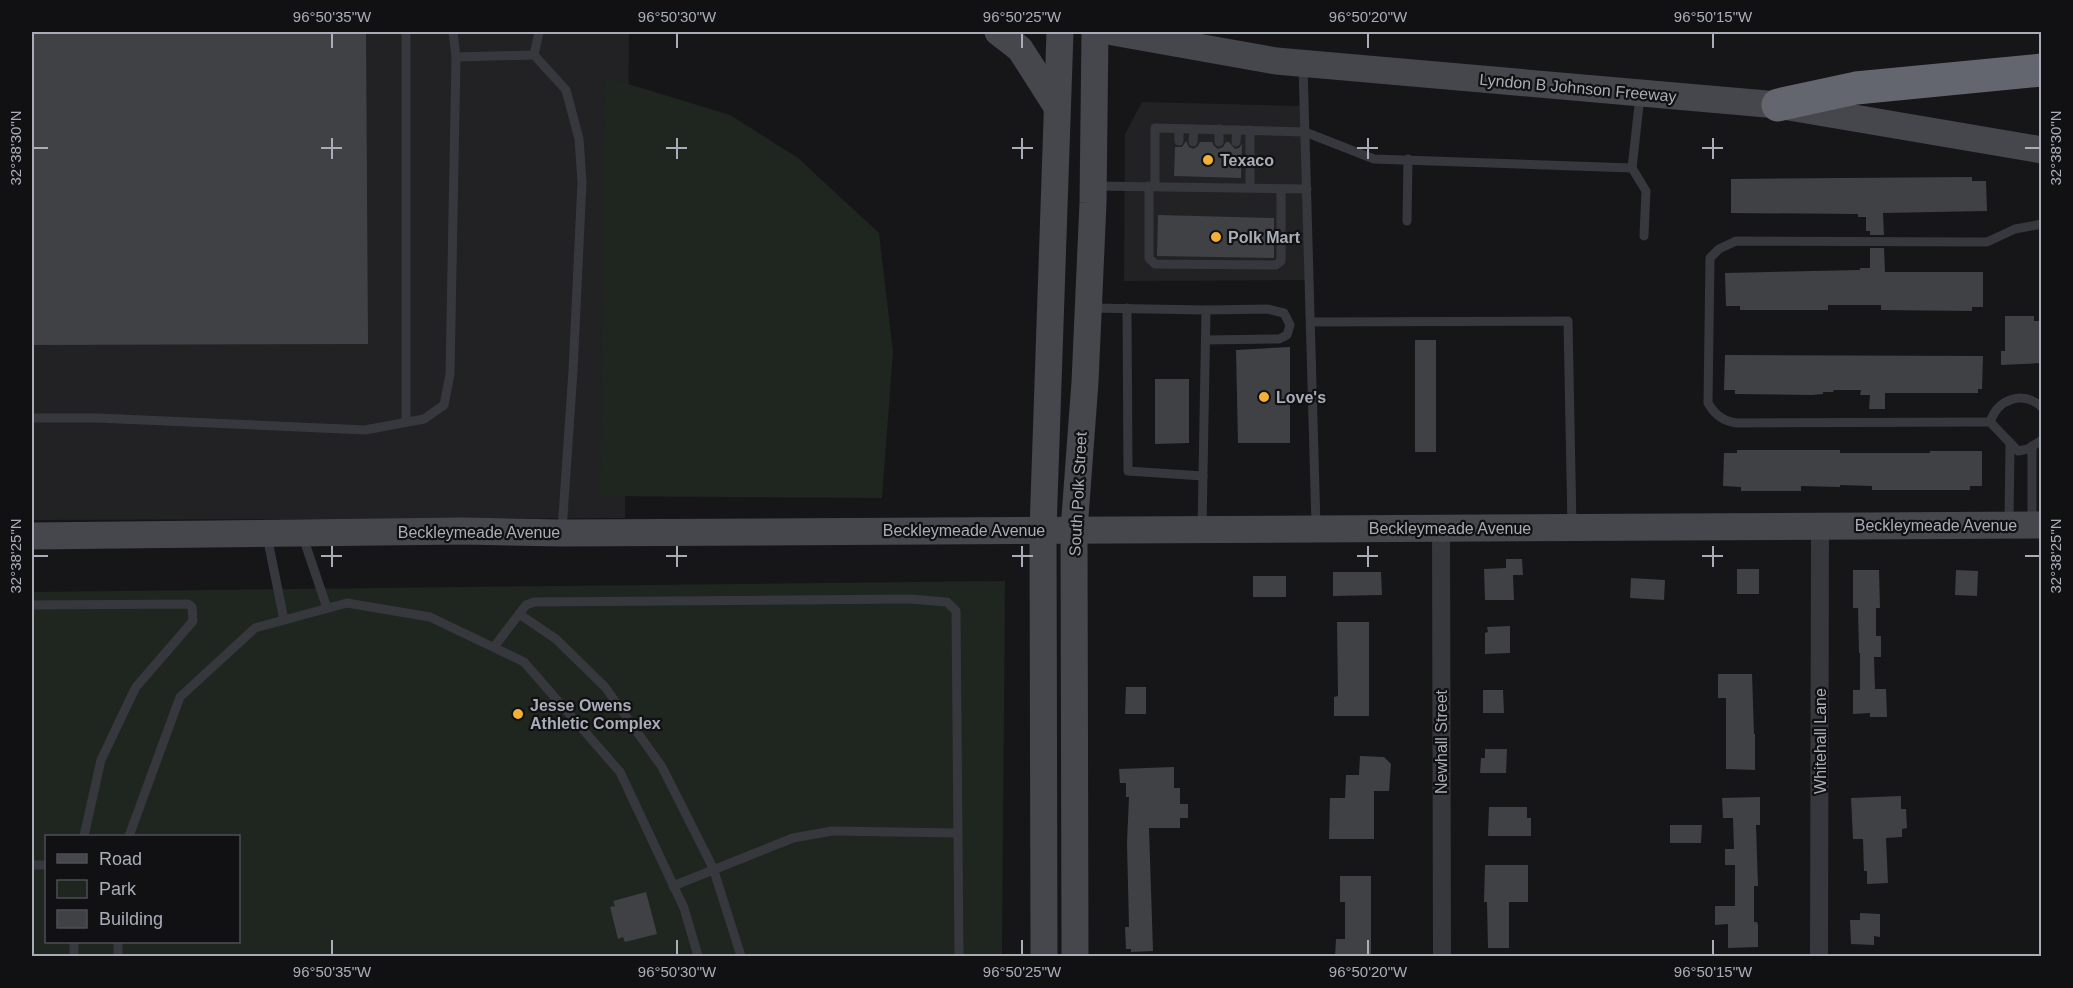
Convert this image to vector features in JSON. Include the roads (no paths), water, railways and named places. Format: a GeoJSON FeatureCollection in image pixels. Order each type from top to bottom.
{"type":"FeatureCollection","features":[{"type":"Feature","properties":{"kind":"highway"},"geometry":{"type":"LineString","coordinates":[[1778,105],[1856,88],[2042,70]]}},
{"type":"Feature","properties":{"kind":"main road"},"geometry":{"type":"LineString","coordinates":[[998,32],[1020,49],[1058,107]]}},
{"type":"Feature","properties":{"kind":"main road","name":"South Polk Street"},"geometry":{"type":"LineString","coordinates":[[1044,957],[1043,530],[1060,32]]}},
{"type":"Feature","properties":{"kind":"main road","name":"South Polk Street"},"geometry":{"type":"LineString","coordinates":[[1075,957],[1074,530],[1089,308],[1095,32]]}},
{"type":"Feature","properties":{"kind":"main road","name":"Lyndon B Johnson Freeway"},"geometry":{"type":"LineString","coordinates":[[1113,32],[1303,64],[1778,105],[2042,150]]}},
{"type":"Feature","properties":{"kind":"main road","name":"Beckleymeade Avenue"},"geometry":{"type":"LineString","coordinates":[[32,536],[464,531],[2028,525]]}},
{"type":"Feature","properties":{"kind":"street","name":"Whitehall Lane"},"geometry":{"type":"LineString","coordinates":[[1819,957],[1820,526]]}},
{"type":"Feature","properties":{"kind":"street","name":"Newhall Street"},"geometry":{"type":"LineString","coordinates":[[1441,528],[1442,957]]}},
{"type":"Feature","properties":{"kind":"lane"},"geometry":{"type":"LineString","coordinates":[[406,32],[406,422]]}},
{"type":"Feature","properties":{"kind":"lane"},"geometry":{"type":"LineString","coordinates":[[32,418],[98,418],[365,430],[424,419],[444,405],[450,374],[456,57],[453,32]]}},
{"type":"Feature","properties":{"kind":"lane"},"geometry":{"type":"LineString","coordinates":[[534,55],[539,32]]}},
{"type":"Feature","properties":{"kind":"lane"},"geometry":{"type":"LineString","coordinates":[[456,57],[534,55],[566,90],[579,140],[582,171],[573,371],[562,532]]}},
{"type":"Feature","properties":{"kind":"lane"},"geometry":{"type":"LineString","coordinates":[[1303,64],[1316,528]]}},
{"type":"Feature","properties":{"kind":"lane"},"geometry":{"type":"LineString","coordinates":[[1641,93],[1632,168],[1646,191],[1644,236]]}},
{"type":"Feature","properties":{"kind":"lane"},"geometry":{"type":"LineString","coordinates":[[1281,189],[1281,261],[1276,266],[1155,264],[1149,258],[1155,128],[1305,132],[1374,159],[1632,168]]}},
{"type":"Feature","properties":{"kind":"lane"},"geometry":{"type":"LineString","coordinates":[[1179,129],[1179,141]]}},
{"type":"Feature","properties":{"kind":"lane"},"geometry":{"type":"LineString","coordinates":[[1193,141],[1194,129]]}},
{"type":"Feature","properties":{"kind":"lane"},"geometry":{"type":"LineString","coordinates":[[1219,129],[1219,142]]}},
{"type":"Feature","properties":{"kind":"lane"},"geometry":{"type":"LineString","coordinates":[[1236,142],[1237,130]]}},
{"type":"Feature","properties":{"kind":"lane"},"geometry":{"type":"LineString","coordinates":[[1250,130],[1250,188]]}},
{"type":"Feature","properties":{"kind":"lane"},"geometry":{"type":"LineString","coordinates":[[1407,221],[1408,159]]}},
{"type":"Feature","properties":{"kind":"lane"},"geometry":{"type":"LineString","coordinates":[[1178,177],[1178,187]]}},
{"type":"Feature","properties":{"kind":"lane"},"geometry":{"type":"LineString","coordinates":[[1193,177],[1193,187]]}},
{"type":"Feature","properties":{"kind":"lane"},"geometry":{"type":"LineString","coordinates":[[1218,188],[1219,177]]}},
{"type":"Feature","properties":{"kind":"lane"},"geometry":{"type":"LineString","coordinates":[[1236,178],[1236,188]]}},
{"type":"Feature","properties":{"kind":"lane"},"geometry":{"type":"LineString","coordinates":[[1093,186],[1307,189]]}},
{"type":"Feature","properties":{"kind":"lane"},"geometry":{"type":"LineString","coordinates":[[2042,224],[2015,229],[1987,242],[1736,241],[1719,249],[1710,258],[1708,403],[1719,417],[1728,422],[1737,423],[1990,422],[2018,451],[2032,447],[2042,440]]}},
{"type":"Feature","properties":{"kind":"lane"},"geometry":{"type":"LineString","coordinates":[[1089,308],[1267,309],[1284,313],[1290,325],[1287,334],[1279,339],[1206,340]]}},
{"type":"Feature","properties":{"kind":"lane"},"geometry":{"type":"LineString","coordinates":[[1127,308],[1128,471],[1203,476]]}},
{"type":"Feature","properties":{"kind":"lane"},"geometry":{"type":"LineString","coordinates":[[1202,529],[1206,310]]}},
{"type":"Feature","properties":{"kind":"lane"},"geometry":{"type":"LineString","coordinates":[[1311,322],[1568,321],[1572,527]]}},
{"type":"Feature","properties":{"kind":"lane"},"geometry":{"type":"LineString","coordinates":[[1990,422],[1999,405],[2017,397],[2027,398],[2042,407]]}},
{"type":"Feature","properties":{"kind":"lane"},"geometry":{"type":"LineString","coordinates":[[2010,444],[2028,525]]}},
{"type":"Feature","properties":{"kind":"lane"},"geometry":{"type":"LineString","coordinates":[[2028,525],[2032,447]]}},
{"type":"Feature","properties":{"kind":"lane"},"geometry":{"type":"LineString","coordinates":[[267,533],[284,620]]}},
{"type":"Feature","properties":{"kind":"lane"},"geometry":{"type":"LineString","coordinates":[[302,533],[327,608]]}},
{"type":"Feature","properties":{"kind":"lane"},"geometry":{"type":"LineString","coordinates":[[494,647],[525,605],[534,602],[900,599],[947,602],[956,611],[959,957]]}},
{"type":"Feature","properties":{"kind":"lane"},"geometry":{"type":"LineString","coordinates":[[130,835],[180,697],[255,628],[347,603],[430,617],[524,662],[620,772],[684,908],[698,957]]}},
{"type":"Feature","properties":{"kind":"lane"},"geometry":{"type":"LineString","coordinates":[[32,605],[188,604],[192,607],[193,621],[189,628],[136,687],[101,760],[84,835]]}},
{"type":"Feature","properties":{"kind":"lane"},"geometry":{"type":"LineString","coordinates":[[519,614],[556,639],[605,687],[663,767],[713,868],[741,957]]}},
{"type":"Feature","properties":{"kind":"lane"},"geometry":{"type":"LineString","coordinates":[[673,886],[713,868],[793,838],[832,831],[958,833]]}},
{"type":"Feature","properties":{"kind":"place","name":"Texaco"},"geometry":{"type":"Point","coordinates":[1208,160]}},
{"type":"Feature","properties":{"kind":"place","name":"Polk Mart"},"geometry":{"type":"Point","coordinates":[1216,237]}},
{"type":"Feature","properties":{"kind":"place","name":"Love's"},"geometry":{"type":"Point","coordinates":[1264,397]}},
{"type":"Feature","properties":{"kind":"place","name":"Jesse Owens Athletic Complex"},"geometry":{"type":"Point","coordinates":[518,714]}}]}
